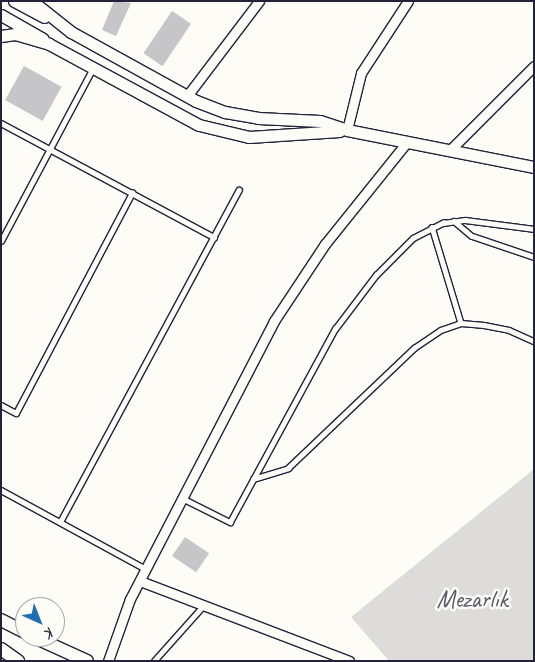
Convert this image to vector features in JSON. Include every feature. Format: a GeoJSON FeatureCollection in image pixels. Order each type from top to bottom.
{"type":"FeatureCollection","features":[{"type":"Feature","properties":{"kind":"main road"},"geometry":{"type":"LineString","coordinates":[[1,620],[15,627]]}},
{"type":"Feature","properties":{"kind":"main road"},"geometry":{"type":"LineString","coordinates":[[56,647],[86,661]]}},
{"type":"Feature","properties":{"kind":"main road"},"geometry":{"type":"LineString","coordinates":[[1,649],[18,661]]}},
{"type":"Feature","properties":{"kind":"street"},"geometry":{"type":"LineString","coordinates":[[14,1],[188,96],[225,112],[258,118],[320,121],[347,130],[534,167]]}},
{"type":"Feature","properties":{"kind":"street"},"geometry":{"type":"LineString","coordinates":[[32,1],[57,23]]}},
{"type":"Feature","properties":{"kind":"street"},"geometry":{"type":"LineString","coordinates":[[188,96],[259,1]]}},
{"type":"Feature","properties":{"kind":"street"},"geometry":{"type":"LineString","coordinates":[[347,130],[361,73],[408,1]]}},
{"type":"Feature","properties":{"kind":"street"},"geometry":{"type":"LineString","coordinates":[[1,15],[49,44],[199,124],[249,137],[347,130]]}},
{"type":"Feature","properties":{"kind":"street"},"geometry":{"type":"LineString","coordinates":[[1,36],[14,34],[49,44]]}},
{"type":"Feature","properties":{"kind":"street"},"geometry":{"type":"LineString","coordinates":[[449,151],[534,66]]}},
{"type":"Feature","properties":{"kind":"street"},"geometry":{"type":"LineString","coordinates":[[108,661],[140,581],[274,320],[325,244],[407,142]]}},
{"type":"Feature","properties":{"kind":"street"},"geometry":{"type":"LineString","coordinates":[[140,581],[350,661]]}},
{"type":"Feature","properties":{"kind":"lane"},"geometry":{"type":"LineString","coordinates":[[1,241],[94,67]]}},
{"type":"Feature","properties":{"kind":"lane"},"geometry":{"type":"LineString","coordinates":[[1,123],[214,236]]}},
{"type":"Feature","properties":{"kind":"lane"},"geometry":{"type":"LineString","coordinates":[[60,522],[239,190]]}},
{"type":"Feature","properties":{"kind":"lane"},"geometry":{"type":"LineString","coordinates":[[1,405],[16,413],[132,193]]}},
{"type":"Feature","properties":{"kind":"lane"},"geometry":{"type":"LineString","coordinates":[[182,498],[230,522],[335,329],[376,275],[405,244],[432,227],[454,221],[534,229]]}},
{"type":"Feature","properties":{"kind":"lane"},"geometry":{"type":"LineString","coordinates":[[454,221],[472,236],[534,257]]}},
{"type":"Feature","properties":{"kind":"lane"},"geometry":{"type":"LineString","coordinates":[[432,227],[461,323]]}},
{"type":"Feature","properties":{"kind":"lane"},"geometry":{"type":"LineString","coordinates":[[253,479],[288,468],[414,348],[432,335],[461,323],[496,327],[534,341]]}},
{"type":"Feature","properties":{"kind":"lane"},"geometry":{"type":"LineString","coordinates":[[1,490],[146,569]]}},
{"type":"Feature","properties":{"kind":"lane"},"geometry":{"type":"LineString","coordinates":[[154,661],[203,606]]}},
{"type":"Feature","properties":{"kind":"green space","name":"Mezarlık"},"geometry":{"type":"Polygon","coordinates":[[[534,469],[534,661],[389,661],[351,617],[534,469]]]}},
{"type":"Feature","properties":{"kind":"building"},"geometry":{"type":"Polygon","coordinates":[[[114,1],[131,3],[116,36],[102,30],[114,1]]]}},
{"type":"Feature","properties":{"kind":"building"},"geometry":{"type":"Polygon","coordinates":[[[172,11],[191,24],[163,66],[143,53],[172,11]]]}},
{"type":"Feature","properties":{"kind":"building"},"geometry":{"type":"Polygon","coordinates":[[[24,66],[62,87],[43,121],[5,100],[24,66]]]}},
{"type":"Feature","properties":{"kind":"building"},"geometry":{"type":"Polygon","coordinates":[[[185,537],[209,553],[196,572],[172,556],[185,537]]]}}]}
